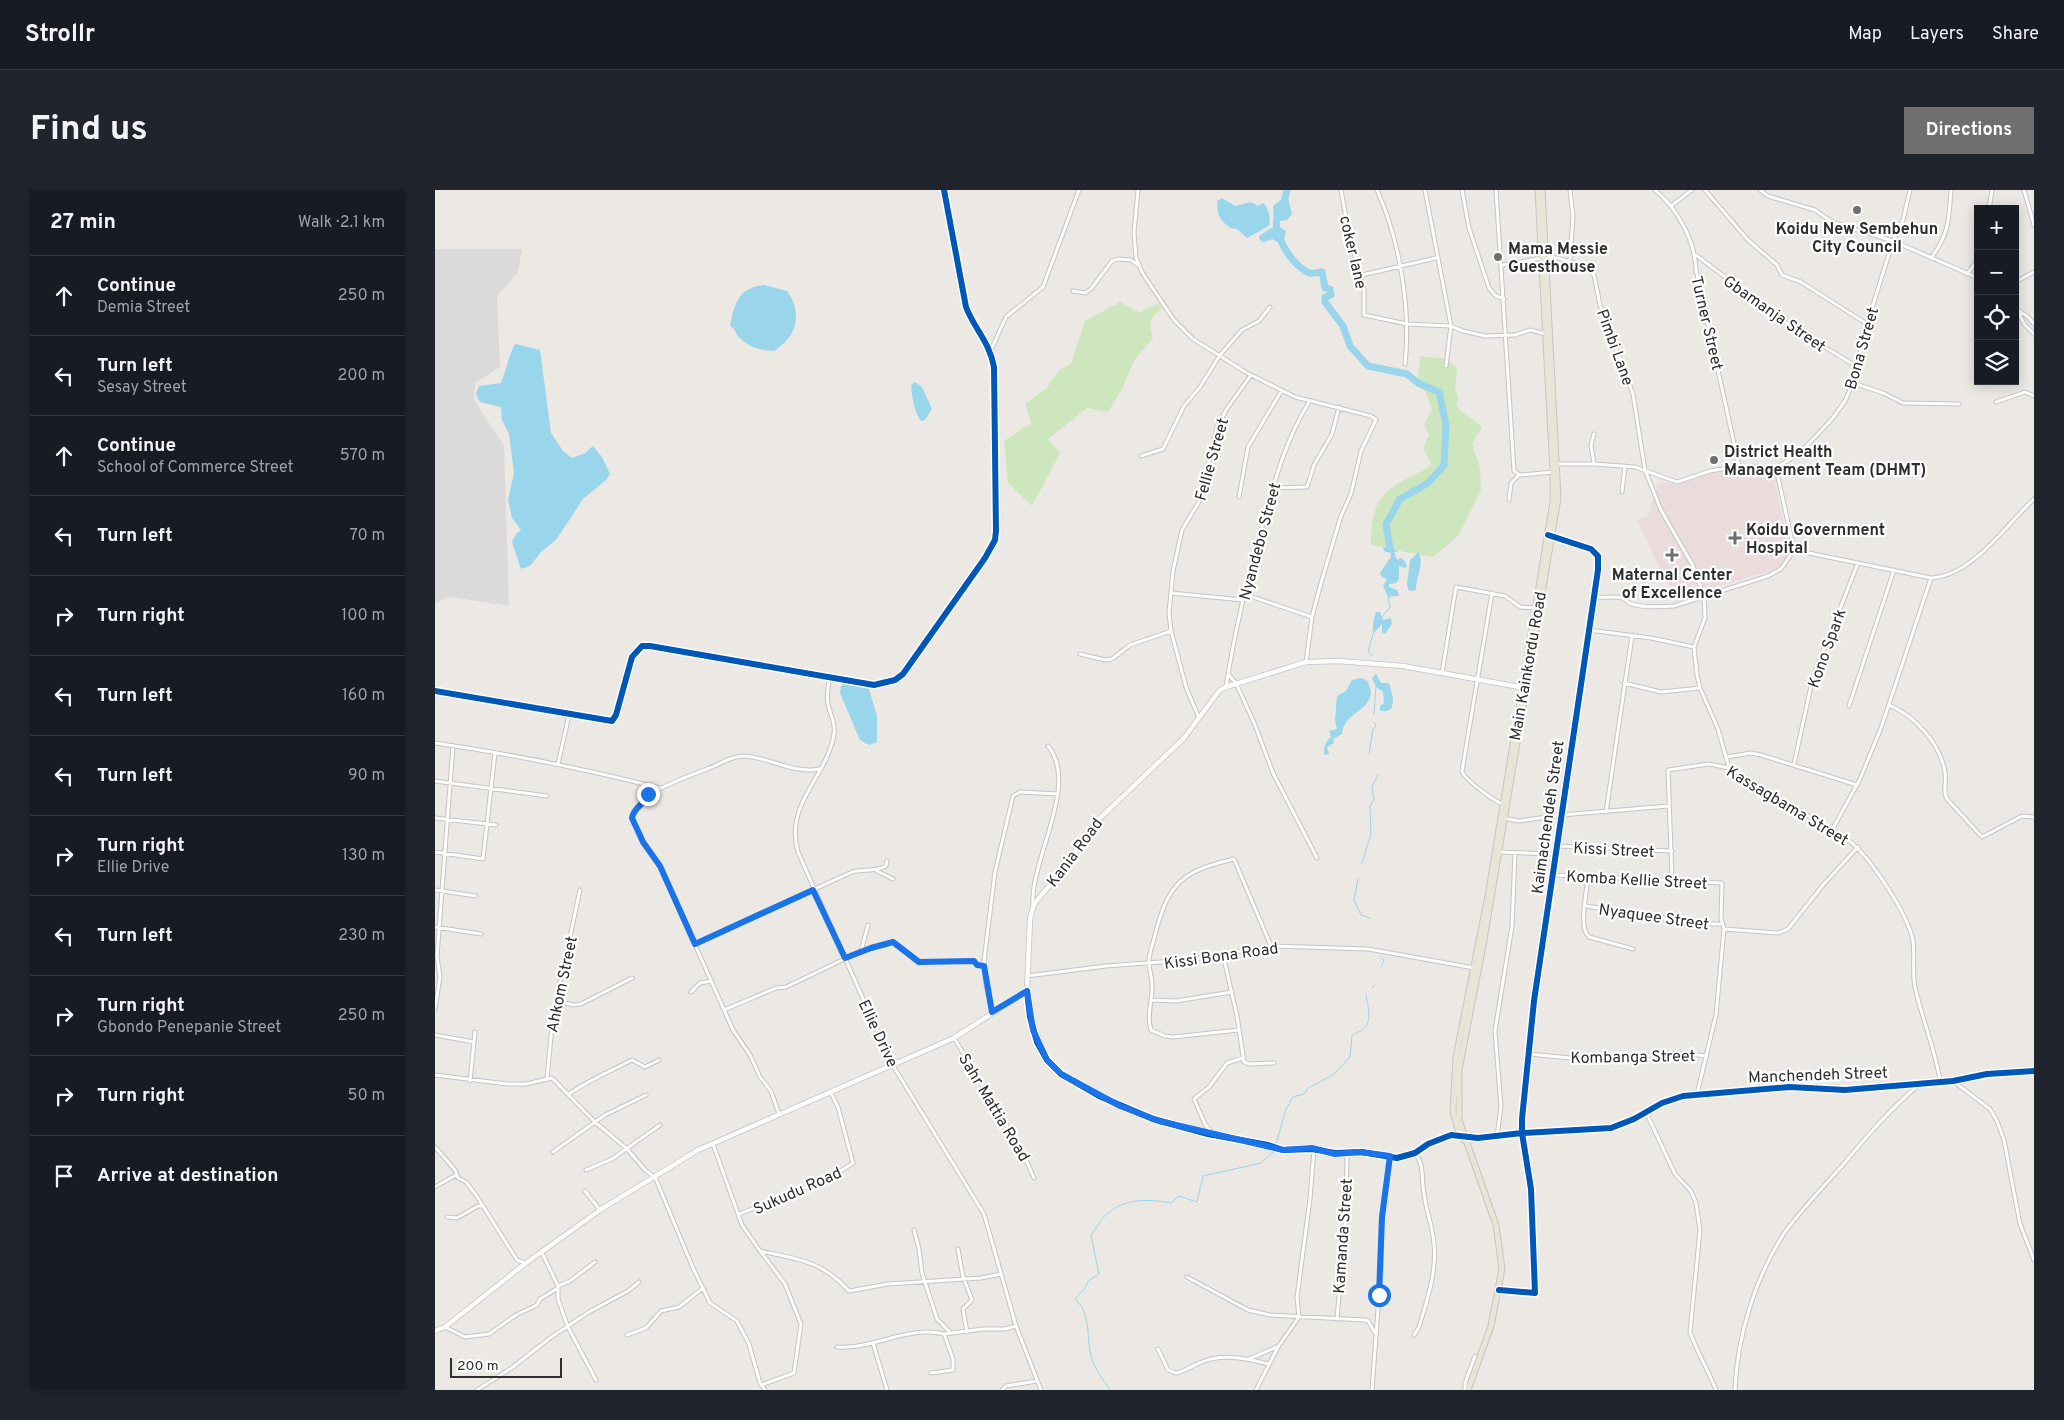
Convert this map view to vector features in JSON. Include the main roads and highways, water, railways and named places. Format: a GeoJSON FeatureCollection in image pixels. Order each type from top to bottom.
{"type":"FeatureCollection","features":[{"type":"Feature","properties":{"kind":"main road"},"geometry":{"type":"LineString","coordinates":[[1538,190],[1545,257]]}},
{"type":"Feature","properties":{"kind":"main road"},"geometry":{"type":"LineString","coordinates":[[1542,190],[1558,498],[1550,535]]}},
{"type":"Feature","properties":{"kind":"main road"},"geometry":{"type":"LineString","coordinates":[[1467,1390],[1489,1334],[1502,1269],[1497,1231],[1467,1142],[1462,1136],[1457,1106],[1460,1046],[1482,939],[1550,535],[1553,472],[1557,451],[1550,368]]}},
{"type":"Feature","properties":{"kind":"main road","name":"Main Kainkordu Road"},"geometry":{"type":"LineString","coordinates":[[1534,634],[1536,608],[1545,572]]}},
{"type":"Feature","properties":{"kind":"main road","name":"Kania Road"},"geometry":{"type":"LineString","coordinates":[[435,1332],[445,1327],[525,1263],[600,1210],[677,1162],[779,1114],[954,1038],[1027,991],[1026,976],[1033,908],[1097,821],[1173,749],[1200,720],[1219,691],[1225,687],[1306,662],[1381,663],[1525,688]]}},
{"type":"Feature","properties":{"kind":"main road"},"geometry":{"type":"LineString","coordinates":[[1503,818],[1503,804],[1512,766]]}},
{"type":"Feature","properties":{"kind":"main road"},"geometry":{"type":"LineString","coordinates":[[1475,978],[1474,968],[1482,939]]}},
{"type":"Feature","properties":{"kind":"water"},"geometry":{"type":"Polygon","coordinates":[[[1222,198],[1235,206],[1251,202],[1258,206],[1263,203],[1267,207],[1269,214],[1269,226],[1247,238],[1237,229],[1230,228],[1222,221],[1218,213],[1217,201],[1222,198]]]}},
{"type":"Feature","properties":{"kind":"water"},"geometry":{"type":"Polygon","coordinates":[[[1288,198],[1292,214],[1287,220],[1274,222],[1273,206],[1282,199],[1288,198]]]}},
{"type":"Feature","properties":{"kind":"water"},"geometry":{"type":"Polygon","coordinates":[[[1276,225],[1286,231],[1283,245],[1272,239],[1264,242],[1260,240],[1259,236],[1276,225]]]}},
{"type":"Feature","properties":{"kind":"water"},"geometry":{"type":"Polygon","coordinates":[[[764,285],[787,291],[795,308],[795,324],[792,332],[788,339],[774,351],[759,349],[747,344],[730,326],[733,311],[743,293],[756,286],[764,285]]]}},
{"type":"Feature","properties":{"kind":"water"},"geometry":{"type":"Polygon","coordinates":[[[515,344],[540,350],[551,433],[563,451],[572,458],[585,453],[593,446],[602,457],[610,474],[606,480],[583,499],[556,540],[541,552],[530,566],[521,569],[512,542],[516,534],[521,530],[512,518],[508,500],[514,473],[509,434],[502,420],[501,407],[480,402],[476,394],[479,386],[501,383],[515,344]]]}},
{"type":"Feature","properties":{"kind":"water"},"geometry":{"type":"Polygon","coordinates":[[[915,382],[922,387],[932,409],[925,420],[921,421],[915,409],[912,395],[911,385],[915,382]]]}},
{"type":"Feature","properties":{"kind":"water"},"geometry":{"type":"Polygon","coordinates":[[[1383,547],[1399,551],[1394,552],[1397,560],[1401,558],[1407,566],[1405,568],[1399,566],[1399,579],[1396,583],[1389,584],[1389,587],[1397,590],[1399,596],[1391,596],[1389,599],[1383,586],[1387,579],[1382,577],[1380,573],[1391,557],[1391,553],[1384,551],[1383,547]]]}},
{"type":"Feature","properties":{"kind":"water"},"geometry":{"type":"Polygon","coordinates":[[[1419,552],[1421,563],[1416,590],[1409,591],[1407,585],[1410,560],[1419,552]]]}},
{"type":"Feature","properties":{"kind":"water"},"geometry":{"type":"Polygon","coordinates":[[[1376,612],[1380,612],[1383,620],[1391,618],[1392,624],[1385,634],[1382,632],[1382,624],[1373,634],[1373,622],[1376,612]]]}},
{"type":"Feature","properties":{"kind":"water"},"geometry":{"type":"Polygon","coordinates":[[[1376,674],[1381,683],[1389,683],[1393,698],[1392,708],[1387,711],[1380,711],[1380,706],[1384,703],[1383,692],[1376,687],[1372,678],[1376,674]]]}},
{"type":"Feature","properties":{"kind":"water"},"geometry":{"type":"Polygon","coordinates":[[[1361,678],[1368,681],[1371,692],[1370,699],[1347,721],[1342,734],[1333,739],[1334,743],[1327,747],[1329,754],[1326,755],[1324,754],[1325,746],[1331,737],[1329,731],[1337,729],[1335,720],[1337,696],[1346,691],[1352,680],[1361,678]]]}},
{"type":"Feature","properties":{"kind":"water"},"geometry":{"type":"Polygon","coordinates":[[[845,681],[869,689],[877,716],[877,742],[869,745],[860,740],[840,693],[841,686],[845,681]]]}},
{"type":"Feature","properties":{"kind":"waterway"},"geometry":{"type":"LineString","coordinates":[[1283,206],[1287,190]]}},
{"type":"Feature","properties":{"kind":"waterway"},"geometry":{"type":"LineString","coordinates":[[1278,215],[1276,222],[1277,230],[1290,257],[1303,270],[1311,273],[1322,272],[1325,288],[1330,289],[1331,295],[1325,297],[1325,302],[1343,326],[1350,346],[1368,366],[1407,374],[1418,383],[1439,392],[1446,425],[1444,465],[1428,483],[1400,499],[1386,524],[1390,549]]}},
{"type":"Feature","properties":{"kind":"waterway"},"geometry":{"type":"LineString","coordinates":[[1382,617],[1390,607],[1388,598]]}},
{"type":"Feature","properties":{"kind":"waterway"},"geometry":{"type":"LineString","coordinates":[[1372,655],[1368,652],[1373,634]]}},
{"type":"Feature","properties":{"kind":"waterway"},"geometry":{"type":"LineString","coordinates":[[1374,714],[1376,687]]}},
{"type":"Feature","properties":{"kind":"waterway"},"geometry":{"type":"LineString","coordinates":[[1369,754],[1373,729],[1376,726],[1374,722]]}},
{"type":"Feature","properties":{"kind":"waterway"},"geometry":{"type":"LineString","coordinates":[[1362,863],[1371,834],[1370,806],[1374,800],[1372,787],[1378,775]]}},
{"type":"Feature","properties":{"kind":"waterway"},"geometry":{"type":"LineString","coordinates":[[1358,879],[1354,900],[1361,915],[1370,918]]}},
{"type":"Feature","properties":{"kind":"waterway"},"geometry":{"type":"LineString","coordinates":[[1381,958],[1384,960],[1381,967]]}},
{"type":"Feature","properties":{"kind":"waterway"},"geometry":{"type":"LineString","coordinates":[[1372,988],[1375,985]]}},
{"type":"Feature","properties":{"kind":"waterway"},"geometry":{"type":"LineString","coordinates":[[1110,1390],[1093,1363],[1086,1320],[1081,1306],[1075,1299],[1085,1288],[1088,1281],[1099,1274],[1091,1235],[1105,1215],[1115,1208],[1130,1202],[1146,1200],[1171,1203],[1179,1196],[1197,1202],[1203,1176],[1261,1163],[1274,1151],[1286,1109],[1293,1097],[1304,1094],[1308,1088],[1333,1075],[1350,1057],[1352,1036],[1362,1030],[1368,1023],[1369,1009],[1366,995]]}},
{"type":"Feature","properties":{"kind":"place","name":"Koidu New Sembehun City Council"},"geometry":{"type":"Point","coordinates":[1857,210]}},
{"type":"Feature","properties":{"kind":"place","name":"Mama Messie Guesthouse"},"geometry":{"type":"Point","coordinates":[1498,257]}},
{"type":"Feature","properties":{"kind":"place","name":"District Health Management Team (DHMT)"},"geometry":{"type":"Point","coordinates":[1714,460]}},
{"type":"Feature","properties":{"kind":"place","name":"Koidu Government Hospital"},"geometry":{"type":"Point","coordinates":[1735,538]}},
{"type":"Feature","properties":{"kind":"place","name":"Maternal Center of Excellence"},"geometry":{"type":"Point","coordinates":[1672,555]}}]}
